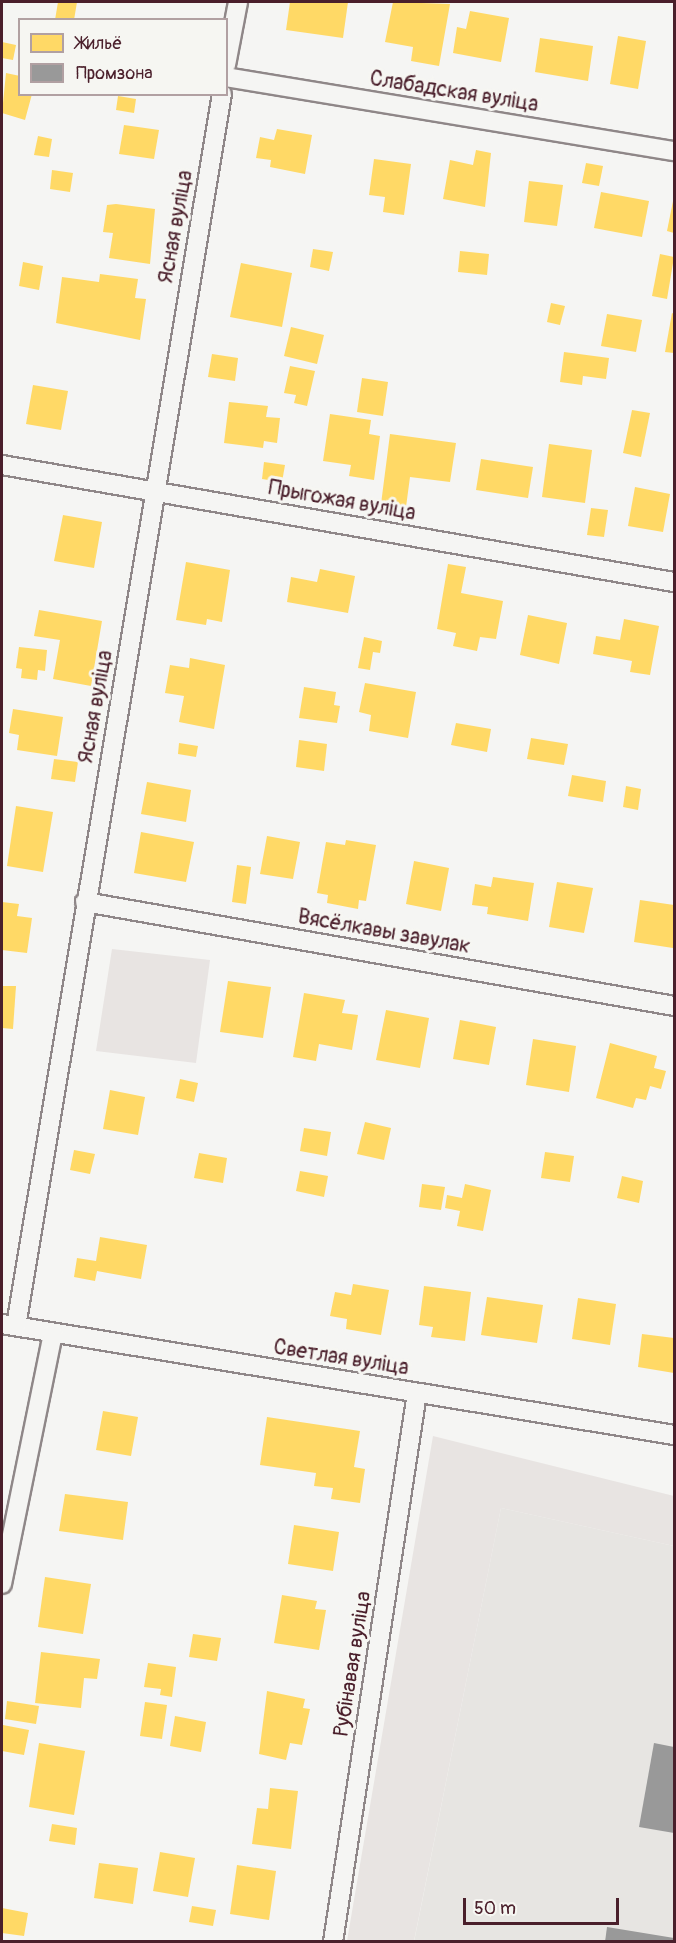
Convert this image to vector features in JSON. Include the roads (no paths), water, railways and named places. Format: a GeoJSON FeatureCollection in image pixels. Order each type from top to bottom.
{"type":"FeatureCollection","features":[{"type":"Feature","properties":{"kind":"street"},"geometry":{"type":"LineString","coordinates":[[228,55],[238,2]]}},
{"type":"Feature","properties":{"kind":"street","name":"Слабадская вуліца"},"geometry":{"type":"LineString","coordinates":[[228,77],[675,151]]}},
{"type":"Feature","properties":{"kind":"street","name":"Ясная вуліца"},"geometry":{"type":"LineString","coordinates":[[9,1325],[85,902],[222,96]]}},
{"type":"Feature","properties":{"kind":"street","name":"Прыгожая вуліца"},"geometry":{"type":"LineString","coordinates":[[2,465],[675,582]]}},
{"type":"Feature","properties":{"kind":"street","name":"Вясёлкавы завулак"},"geometry":{"type":"LineString","coordinates":[[85,902],[675,1006]]}},
{"type":"Feature","properties":{"kind":"street","name":"Светлая вуліца"},"geometry":{"type":"LineString","coordinates":[[9,1325],[675,1435]]}},
{"type":"Feature","properties":{"kind":"street"},"geometry":{"type":"LineString","coordinates":[[2,1584],[53,1333]]}},
{"type":"Feature","properties":{"kind":"street","name":"Рубінавая вуліца"},"geometry":{"type":"LineString","coordinates":[[333,1941],[417,1393]]}}]}
